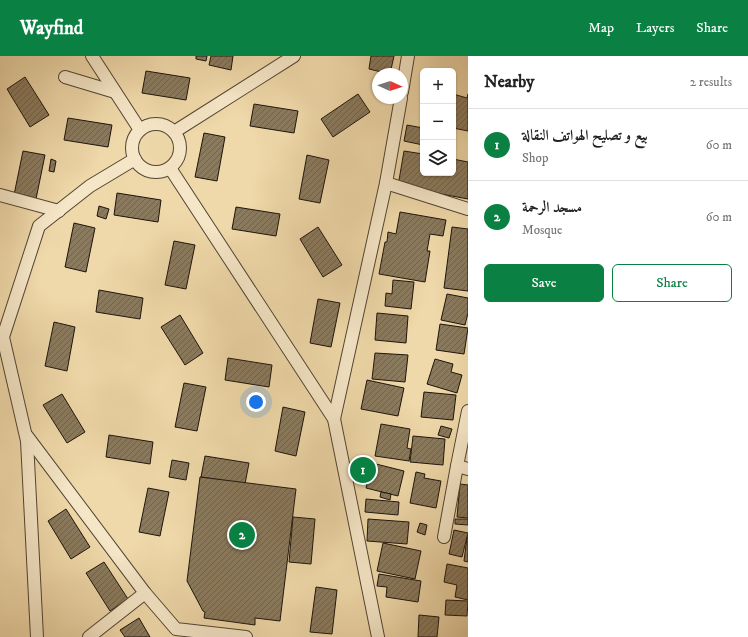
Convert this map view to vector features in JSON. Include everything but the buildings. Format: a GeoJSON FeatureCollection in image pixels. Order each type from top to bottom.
{"type":"FeatureCollection","features":[{"type":"Feature","properties":{"kind":"street"},"geometry":{"type":"LineString","coordinates":[[92,56],[140,130]]}},
{"type":"Feature","properties":{"kind":"street"},"geometry":{"type":"LineString","coordinates":[[174,132],[294,56]]}},
{"type":"Feature","properties":{"kind":"street"},"geometry":{"type":"LineString","coordinates":[[406,68],[408,56]]}},
{"type":"Feature","properties":{"kind":"street"},"geometry":{"type":"LineString","coordinates":[[65,77],[115,92]]}},
{"type":"Feature","properties":{"kind":"street"},"geometry":{"type":"LineString","coordinates":[[334,419],[386,183],[400,104]]}},
{"type":"Feature","properties":{"kind":"street"},"geometry":{"type":"LineString","coordinates":[[161,124],[174,132],[178,138],[180,146],[176,162],[170,168],[155,172],[140,166],[132,151],[132,143],[140,130],[146,126],[161,124]]}},
{"type":"Feature","properties":{"kind":"street"},"geometry":{"type":"LineString","coordinates":[[37,637],[27,441],[3,337],[39,226],[90,186],[135,159]]}},
{"type":"Feature","properties":{"kind":"street"},"geometry":{"type":"LineString","coordinates":[[170,168],[334,419],[378,637]]}},
{"type":"Feature","properties":{"kind":"street"},"geometry":{"type":"LineString","coordinates":[[386,183],[468,209]]}},
{"type":"Feature","properties":{"kind":"street"},"geometry":{"type":"LineString","coordinates":[[0,196],[59,211]]}},
{"type":"Feature","properties":{"kind":"street"},"geometry":{"type":"LineString","coordinates":[[444,536],[462,467],[468,411]]}},
{"type":"Feature","properties":{"kind":"street"},"geometry":{"type":"LineString","coordinates":[[26,434],[175,633],[246,637]]}},
{"type":"Feature","properties":{"kind":"street"},"geometry":{"type":"LineString","coordinates":[[89,637],[145,593]]}},
{"type":"Feature","properties":{"kind":"place","name":"بيع و تصليح الهواتف النقالة"},"geometry":{"type":"Point","coordinates":[363,470]}},
{"type":"Feature","properties":{"kind":"place","name":"مسجد الرحمة"},"geometry":{"type":"Point","coordinates":[242,535]}}]}
